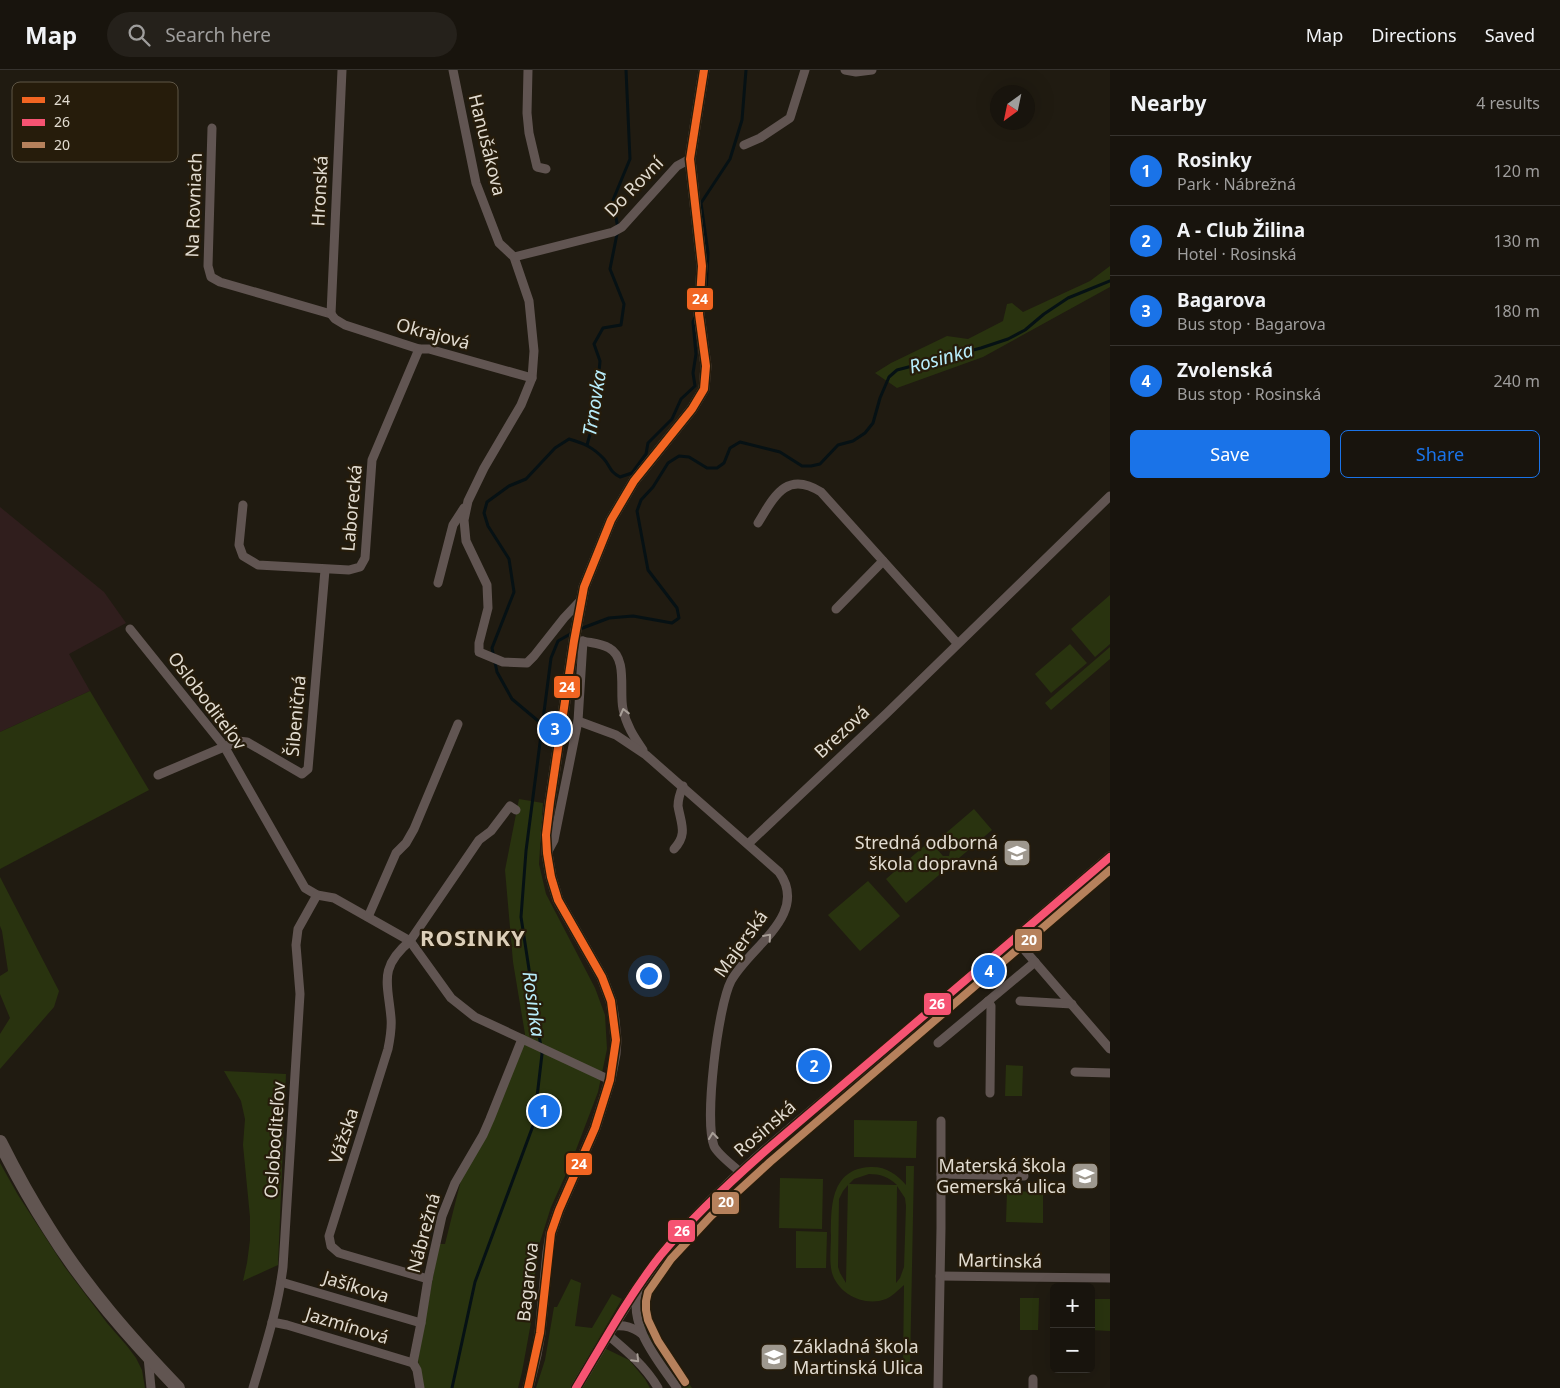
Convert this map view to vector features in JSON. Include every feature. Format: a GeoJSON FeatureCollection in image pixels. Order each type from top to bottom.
{"type":"FeatureCollection","features":[{"type":"Feature","properties":{"kind":"main road"},"geometry":{"type":"LineString","coordinates":[[0,1142],[49,1229],[72,1263],[148,1357],[178,1388]]}},
{"type":"Feature","properties":{"kind":"street","name":"Hronská"},"geometry":{"type":"LineString","coordinates":[[331,314],[342,70]]}},
{"type":"Feature","properties":{"kind":"street","name":"Hanušákova"},"geometry":{"type":"LineString","coordinates":[[438,583],[453,525],[521,405],[532,378],[534,351],[529,301],[514,257],[499,243],[476,182],[453,70]]}},
{"type":"Feature","properties":{"kind":"street"},"geometry":{"type":"LineString","coordinates":[[528,70],[527,113],[529,134],[537,167],[546,169]]}},
{"type":"Feature","properties":{"kind":"street","name":"Bagarova"},"geometry":{"type":"LineString","coordinates":[[528,1388],[540,1333],[551,1233],[559,1210],[595,1128],[610,1080],[616,1040],[610,1002],[602,977],[558,900],[551,877],[546,835],[550,802],[577,640],[580,601],[584,587],[611,520],[634,481],[692,409],[704,389],[706,366],[699,314],[702,266],[690,159],[704,70]]}},
{"type":"Feature","properties":{"kind":"street"},"geometry":{"type":"LineString","coordinates":[[744,144],[760,138],[790,118],[805,70]]}},
{"type":"Feature","properties":{"kind":"street"},"geometry":{"type":"LineString","coordinates":[[845,70],[856,72],[872,70]]}},
{"type":"Feature","properties":{"kind":"street","name":"Na Rovniach"},"geometry":{"type":"LineString","coordinates":[[212,128],[208,266],[211,277],[220,282],[331,314]]}},
{"type":"Feature","properties":{"kind":"street","name":"Do Rovní"},"geometry":{"type":"LineString","coordinates":[[514,257],[613,232],[622,227],[677,166],[690,159]]}},
{"type":"Feature","properties":{"kind":"street","name":"Okrajová"},"geometry":{"type":"LineString","coordinates":[[331,314],[345,325],[419,350],[428,349],[532,378]]}},
{"type":"Feature","properties":{"kind":"street","name":"Laborecká"},"geometry":{"type":"LineString","coordinates":[[243,505],[239,544],[243,556],[258,565],[325,570],[349,570],[360,567],[366,558],[372,460],[419,350]]}},
{"type":"Feature","properties":{"kind":"street"},"geometry":{"type":"LineString","coordinates":[[758,523],[774,497],[791,484],[806,485],[821,492],[958,643]]}},
{"type":"Feature","properties":{"kind":"street","name":"Brezová"},"geometry":{"type":"LineString","coordinates":[[748,844],[880,720],[1110,496]]}},
{"type":"Feature","properties":{"kind":"street","name":"Hanušákova"},"geometry":{"type":"LineString","coordinates":[[468,501],[464,520],[466,541],[487,585],[488,608],[479,643],[479,652],[503,662],[527,663],[580,601]]}},
{"type":"Feature","properties":{"kind":"street"},"geometry":{"type":"LineString","coordinates":[[836,608],[883,561]]}},
{"type":"Feature","properties":{"kind":"street","name":"Šibeničná"},"geometry":{"type":"LineString","coordinates":[[224,746],[238,741],[247,742],[302,774],[308,769],[325,570]]}},
{"type":"Feature","properties":{"kind":"street","name":"Osloboditeľov"},"geometry":{"type":"LineString","coordinates":[[130,629],[224,746],[305,888],[317,895],[334,898],[410,941]]}},
{"type":"Feature","properties":{"kind":"street"},"geometry":{"type":"LineString","coordinates":[[547,853],[554,840],[578,721],[577,640]]}},
{"type":"Feature","properties":{"kind":"street","name":"Majerská"},"geometry":{"type":"LineString","coordinates":[[577,640],[611,648],[617,656],[621,670],[622,708],[629,728],[646,755]]}},
{"type":"Feature","properties":{"kind":"street","name":"Majerská"},"geometry":{"type":"LineString","coordinates":[[578,721],[616,735],[646,755],[784,878],[788,901],[785,912],[773,932],[743,964],[732,979],[725,994],[720,1020],[711,1094],[712,1141],[715,1149],[741,1173]]}},
{"type":"Feature","properties":{"kind":"street"},"geometry":{"type":"LineString","coordinates":[[368,917],[396,853],[406,843],[414,830],[458,724]]}},
{"type":"Feature","properties":{"kind":"street"},"geometry":{"type":"LineString","coordinates":[[158,775],[224,746]]}},
{"type":"Feature","properties":{"kind":"street"},"geometry":{"type":"LineString","coordinates":[[674,849],[680,843],[683,834],[678,799],[683,786]]}},
{"type":"Feature","properties":{"kind":"street","name":"Vážska"},"geometry":{"type":"LineString","coordinates":[[428,1279],[338,1253],[331,1246],[329,1236],[388,1049],[392,1020],[387,989],[387,970],[400,950],[410,941],[480,840],[490,831],[510,806],[516,810]]}},
{"type":"Feature","properties":{"kind":"street","name":"Rosinská"},"geometry":{"type":"LineString","coordinates":[[576,1388],[640,1286],[674,1240],[704,1208],[819,1105],[1110,857]]}},
{"type":"Feature","properties":{"kind":"street","name":"Osloboditeľov"},"geometry":{"type":"LineString","coordinates":[[253,1388],[272,1322],[281,1282],[300,994],[296,945],[298,929],[317,895]]}},
{"type":"Feature","properties":{"kind":"street"},"geometry":{"type":"LineString","coordinates":[[1015,938],[1110,1049]]}},
{"type":"Feature","properties":{"kind":"street"},"geometry":{"type":"LineString","coordinates":[[410,941],[451,998],[475,1017],[610,1080]]}},
{"type":"Feature","properties":{"kind":"street"},"geometry":{"type":"LineString","coordinates":[[938,1043],[1035,962]]}},
{"type":"Feature","properties":{"kind":"street"},"geometry":{"type":"LineString","coordinates":[[988,1001],[991,1006],[990,1093]]}},
{"type":"Feature","properties":{"kind":"street"},"geometry":{"type":"LineString","coordinates":[[1020,1001],[1072,1004]]}},
{"type":"Feature","properties":{"kind":"street","name":"Nábrežná"},"geometry":{"type":"LineString","coordinates":[[420,1388],[417,1370],[413,1363],[428,1279],[442,1216],[455,1183],[483,1135],[522,1038]]}},
{"type":"Feature","properties":{"kind":"street"},"geometry":{"type":"LineString","coordinates":[[1075,1072],[1110,1072]]}},
{"type":"Feature","properties":{"kind":"street"},"geometry":{"type":"LineString","coordinates":[[940,1276],[941,1121]]}},
{"type":"Feature","properties":{"kind":"street"},"geometry":{"type":"LineString","coordinates":[[941,1174],[1024,1176]]}},
{"type":"Feature","properties":{"kind":"street","name":"Martinská"},"geometry":{"type":"LineString","coordinates":[[938,1388],[940,1276],[1110,1278]]}},
{"type":"Feature","properties":{"kind":"street","name":"Jašíkova"},"geometry":{"type":"LineString","coordinates":[[281,1282],[421,1323]]}},
{"type":"Feature","properties":{"kind":"street"},"geometry":{"type":"LineString","coordinates":[[640,1286],[636,1300],[637,1315],[642,1334],[677,1388]]}},
{"type":"Feature","properties":{"kind":"street","name":"Jazmínová"},"geometry":{"type":"LineString","coordinates":[[272,1322],[413,1363]]}},
{"type":"Feature","properties":{"kind":"street"},"geometry":{"type":"LineString","coordinates":[[642,1334],[632,1327],[622,1325],[611,1331],[658,1388]]}},
{"type":"Feature","properties":{"kind":"street"},"geometry":{"type":"LineString","coordinates":[[148,1357],[151,1388]]}},
{"type":"Feature","properties":{"kind":"shaded area"},"geometry":{"type":"Polygon","coordinates":[[[0,507],[104,592],[126,623],[69,654],[90,691],[0,732],[0,507]]]}},
{"type":"Feature","properties":{"kind":"green space"},"geometry":{"type":"Polygon","coordinates":[[[1110,266],[1110,287],[983,357],[897,388],[875,373],[891,363],[947,336],[968,339],[1003,321],[1007,304],[1012,303],[1023,312],[1090,281],[1110,266]]]}},
{"type":"Feature","properties":{"kind":"green space"},"geometry":{"type":"Polygon","coordinates":[[[1110,595],[1110,644],[1095,657],[1071,629],[1110,595]]]}},
{"type":"Feature","properties":{"kind":"green space"},"geometry":{"type":"Polygon","coordinates":[[[1070,644],[1087,663],[1051,693],[1035,674],[1070,644]]]}},
{"type":"Feature","properties":{"kind":"green space"},"geometry":{"type":"Polygon","coordinates":[[[1110,647],[1110,659],[1051,710],[1045,703],[1110,647]]]}},
{"type":"Feature","properties":{"kind":"green space"},"geometry":{"type":"Polygon","coordinates":[[[90,691],[149,790],[0,869],[0,732],[90,691]]]}},
{"type":"Feature","properties":{"kind":"green space","name":"ROSINKY"},"geometry":{"type":"Polygon","coordinates":[[[519,799],[543,803],[539,864],[546,894],[595,988],[605,1015],[607,1049],[598,1092],[571,1163],[551,1207],[539,1245],[532,1317],[518,1388],[421,1388],[418,1359],[439,1244],[445,1244],[462,1176],[521,1050],[525,1034],[513,962],[505,870],[519,799]]]}},
{"type":"Feature","properties":{"kind":"green space"},"geometry":{"type":"Polygon","coordinates":[[[974,809],[992,830],[906,903],[886,879],[930,841],[943,856],[949,856],[950,851],[939,839],[974,809]]]}},
{"type":"Feature","properties":{"kind":"green space"},"geometry":{"type":"Polygon","coordinates":[[[0,877],[59,991],[54,1007],[0,1069],[0,1034],[10,1018],[0,994],[0,976],[8,971],[0,926],[0,877]]]}},
{"type":"Feature","properties":{"kind":"green space"},"geometry":{"type":"Polygon","coordinates":[[[868,881],[900,916],[860,951],[828,915],[868,881]]]}},
{"type":"Feature","properties":{"kind":"green space"},"geometry":{"type":"Polygon","coordinates":[[[1006,1065],[1023,1066],[1022,1096],[1005,1096],[1006,1065]]]}},
{"type":"Feature","properties":{"kind":"green space"},"geometry":{"type":"Polygon","coordinates":[[[224,1071],[286,1074],[278,1265],[243,1281],[250,1240],[250,1217],[243,1145],[245,1119],[241,1101],[224,1071]]]}},
{"type":"Feature","properties":{"kind":"green space"},"geometry":{"type":"Polygon","coordinates":[[[854,1120],[917,1121],[916,1158],[854,1157],[854,1120]]]}},
{"type":"Feature","properties":{"kind":"green space"},"geometry":{"type":"Polygon","coordinates":[[[764,1161],[761,1171],[698,1233],[670,1267],[648,1305],[646,1330],[640,1309],[644,1288],[693,1227],[715,1204],[749,1179],[764,1161]]]}},
{"type":"Feature","properties":{"kind":"green space"},"geometry":{"type":"Polygon","coordinates":[[[0,1163],[18,1195],[64,1266],[136,1358],[142,1370],[145,1388],[0,1388],[0,1163]]]}},
{"type":"Feature","properties":{"kind":"green space"},"geometry":{"type":"Polygon","coordinates":[[[906,1166],[914,1166],[910,1368],[903,1368],[904,1285],[886,1299],[878,1301],[862,1300],[847,1293],[835,1281],[830,1259],[833,1201],[836,1191],[847,1174],[857,1169],[881,1168],[895,1174],[906,1185],[906,1166]],[[869,1174],[854,1179],[849,1184],[897,1185],[884,1176],[869,1174]],[[848,1185],[839,1199],[838,1267],[846,1283],[848,1185]],[[897,1186],[896,1283],[904,1267],[906,1206],[905,1198],[897,1186]]]}},
{"type":"Feature","properties":{"kind":"green space"},"geometry":{"type":"Polygon","coordinates":[[[780,1178],[823,1179],[822,1229],[779,1228],[780,1178]]]}},
{"type":"Feature","properties":{"kind":"green space"},"geometry":{"type":"Polygon","coordinates":[[[1007,1191],[1043,1192],[1043,1223],[1006,1222],[1007,1191]]]}},
{"type":"Feature","properties":{"kind":"green space"},"geometry":{"type":"Polygon","coordinates":[[[796,1231],[827,1232],[826,1268],[796,1268],[796,1231]]]}},
{"type":"Feature","properties":{"kind":"green space"},"geometry":{"type":"Polygon","coordinates":[[[571,1279],[581,1283],[575,1326],[592,1328],[612,1294],[622,1299],[596,1344],[629,1360],[650,1388],[536,1388],[545,1360],[554,1307],[557,1307],[571,1279]]]}},
{"type":"Feature","properties":{"kind":"green space"},"geometry":{"type":"Polygon","coordinates":[[[1020,1298],[1039,1298],[1038,1330],[1020,1330],[1020,1298]]]}},
{"type":"Feature","properties":{"kind":"green space"},"geometry":{"type":"Polygon","coordinates":[[[1095,1299],[1110,1299],[1110,1331],[1095,1330],[1095,1299]]]}},
{"type":"Feature","properties":{"kind":"green space"},"geometry":{"type":"Polygon","coordinates":[[[654,1334],[662,1338],[667,1352],[692,1388],[683,1388],[678,1381],[648,1335],[654,1334]]]}},
{"type":"Feature","properties":{"kind":"waterway","name":"Trnovka"},"geometry":{"type":"LineString","coordinates":[[587,445],[595,416],[600,361],[594,344],[603,328],[621,325],[624,304],[610,269],[618,229],[613,200],[630,159],[626,70]]}},
{"type":"Feature","properties":{"kind":"waterway"},"geometry":{"type":"LineString","coordinates":[[706,292],[708,253],[701,203],[730,159],[742,120],[746,70]]}},
{"type":"Feature","properties":{"kind":"waterway","name":"Rosinka"},"geometry":{"type":"LineString","coordinates":[[580,629],[609,618],[633,616],[672,623],[679,618],[677,608],[648,570],[637,511],[641,500],[653,487],[668,463],[679,456],[689,457],[707,468],[717,468],[724,463],[730,448],[740,442],[780,452],[802,466],[820,464],[838,445],[853,441],[865,433],[873,423],[880,398],[889,377],[897,370],[1008,339],[1025,330],[1068,298],[1110,281]]}},
{"type":"Feature","properties":{"kind":"waterway","name":"Trnovka"},"geometry":{"type":"LineString","coordinates":[[543,725],[512,699],[497,672],[492,648],[514,592],[509,559],[488,526],[484,513],[487,502],[509,486],[526,479],[555,448],[569,439],[596,451],[616,475],[620,477],[632,473],[646,454],[648,443],[672,419],[681,399],[695,386],[693,373],[696,354],[693,322],[695,317]]}},
{"type":"Feature","properties":{"kind":"waterway","name":"Rosinka"},"geometry":{"type":"LineString","coordinates":[[452,1388],[475,1282],[534,1123],[542,1054],[521,917],[526,851],[551,658],[558,641],[572,633]]}},
{"type":"Feature","properties":{"kind":"transit line","name":"24"},"geometry":{"type":"LineString","coordinates":[[528,1388],[540,1333],[551,1233],[559,1210],[595,1128],[610,1080],[616,1040],[611,1001],[602,977],[558,900],[551,877],[546,835],[550,802],[584,587],[611,520],[634,481],[692,409],[704,389],[706,366],[699,314],[702,266],[690,159],[704,70]]}},
{"type":"Feature","properties":{"kind":"transit line","name":"26"},"geometry":{"type":"LineString","coordinates":[[576,1388],[616,1320],[648,1272],[673,1241],[713,1199],[771,1146],[1110,857]]}},
{"type":"Feature","properties":{"kind":"transit line","name":"20"},"geometry":{"type":"LineString","coordinates":[[685,1382],[658,1341],[648,1320],[646,1310],[648,1292],[671,1259],[711,1216],[770,1162],[1110,870]]}},
{"type":"Feature","properties":{"kind":"place","name":"Bagarova"},"geometry":{"type":"Point","coordinates":[555,729]}},
{"type":"Feature","properties":{"kind":"place","name":"Stredná odborná škola dopravná"},"geometry":{"type":"Point","coordinates":[1017,853]}},
{"type":"Feature","properties":{"kind":"place","name":"Zvolenská"},"geometry":{"type":"Point","coordinates":[989,971]}},
{"type":"Feature","properties":{"kind":"place","name":"A - Club Žilina"},"geometry":{"type":"Point","coordinates":[814,1066]}},
{"type":"Feature","properties":{"kind":"place","name":"Rosinky"},"geometry":{"type":"Point","coordinates":[544,1111]}},
{"type":"Feature","properties":{"kind":"place","name":"Materská škola Gemerská ulica"},"geometry":{"type":"Point","coordinates":[1085,1176]}},
{"type":"Feature","properties":{"kind":"place","name":"Základná škola Martinská Ulica"},"geometry":{"type":"Point","coordinates":[774,1357]}},
{"type":"Feature","properties":{"kind":"district","name":"ROSINKY"},"geometry":{"type":"Point","coordinates":[473,938]}}]}
